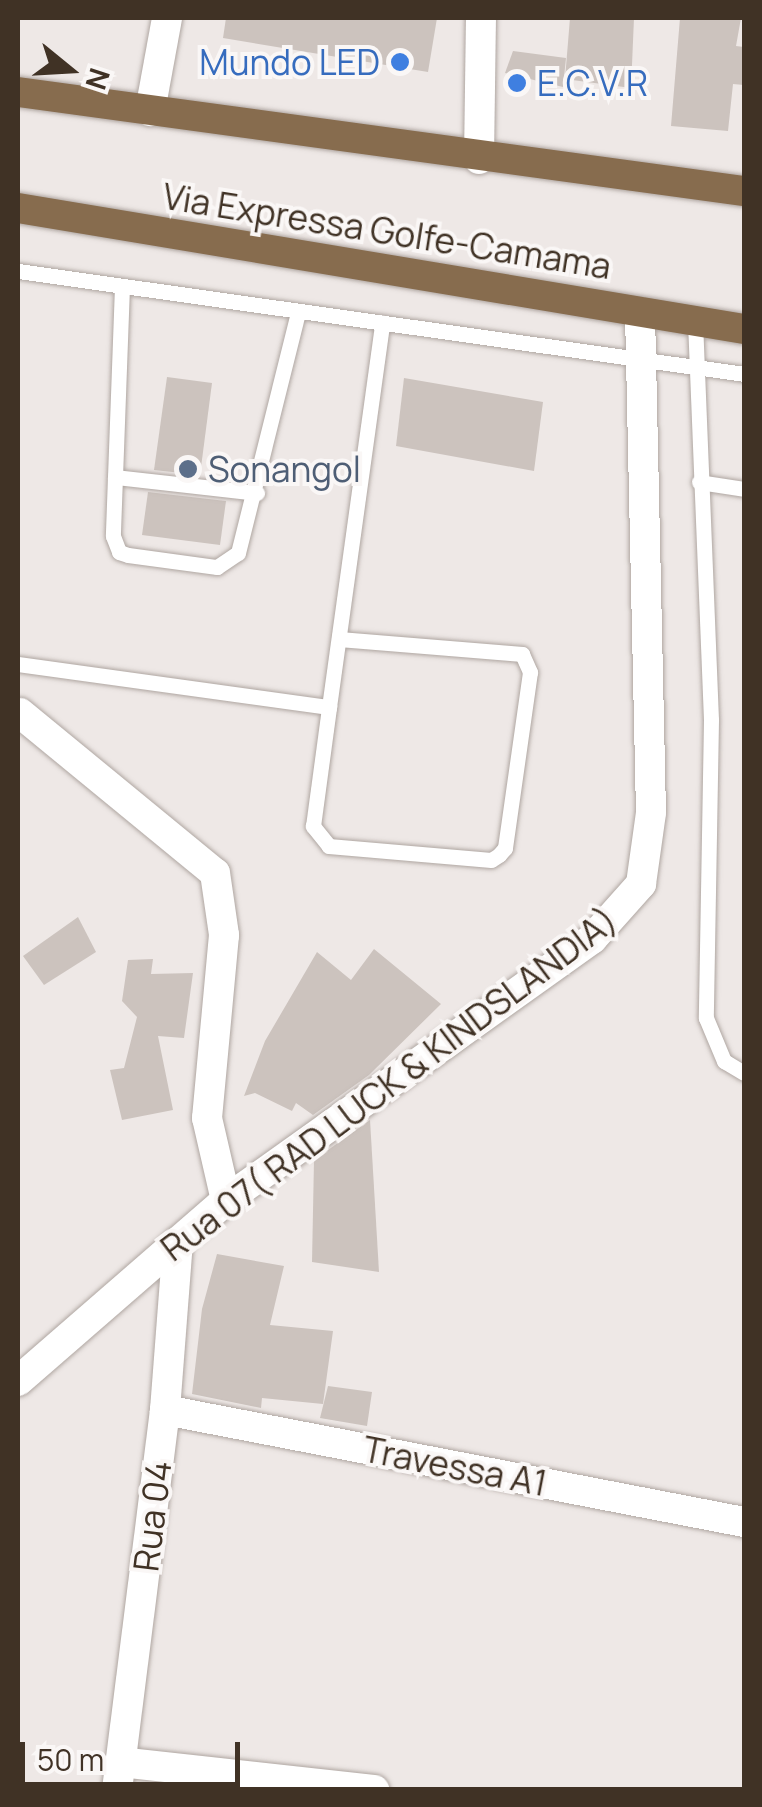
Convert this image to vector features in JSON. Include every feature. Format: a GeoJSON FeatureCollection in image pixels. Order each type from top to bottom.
{"type":"FeatureCollection","features":[{"type":"Feature","properties":{"kind":"highway"},"geometry":{"type":"LineString","coordinates":[[18,92],[478,159],[739,192]]}},
{"type":"Feature","properties":{"kind":"highway","name":"Via Expressa Golfe-Camama"},"geometry":{"type":"LineString","coordinates":[[18,208],[744,327]]}},
{"type":"Feature","properties":{"kind":"street"},"geometry":{"type":"LineString","coordinates":[[150,111],[167,18]]}},
{"type":"Feature","properties":{"kind":"street"},"geometry":{"type":"LineString","coordinates":[[478,159],[480,18]]}},
{"type":"Feature","properties":{"kind":"street","name":"Rua 07( RAD LUCK & KINDSLANDIA)"},"geometry":{"type":"LineString","coordinates":[[18,1381],[226,1200],[592,939],[640,884],[651,813],[640,312]]}},
{"type":"Feature","properties":{"kind":"street"},"geometry":{"type":"LineString","coordinates":[[20,713],[215,874],[224,935],[207,1118],[226,1200]]}},
{"type":"Feature","properties":{"kind":"street","name":"Rua 04"},"geometry":{"type":"LineString","coordinates":[[119,1776],[166,1410],[178,1241]]}},
{"type":"Feature","properties":{"kind":"street","name":"Travessa A1"},"geometry":{"type":"LineString","coordinates":[[166,1410],[744,1522]]}},
{"type":"Feature","properties":{"kind":"street"},"geometry":{"type":"LineString","coordinates":[[119,1776],[374,1790]]}},
{"type":"Feature","properties":{"kind":"lane"},"geometry":{"type":"LineString","coordinates":[[18,271],[744,374]]}},
{"type":"Feature","properties":{"kind":"lane"},"geometry":{"type":"LineString","coordinates":[[122,286],[113,536],[119,552],[216,566],[238,553],[257,494],[298,312]]}},
{"type":"Feature","properties":{"kind":"lane"},"geometry":{"type":"LineString","coordinates":[[697,321],[699,482],[711,720],[706,1018],[724,1061],[744,1073]]}},
{"type":"Feature","properties":{"kind":"lane"},"geometry":{"type":"LineString","coordinates":[[338,639],[522,654],[530,672],[506,848],[491,860],[329,846],[318,838],[313,826],[338,639],[382,324]]}},
{"type":"Feature","properties":{"kind":"lane"},"geometry":{"type":"LineString","coordinates":[[115,477],[257,494]]}},
{"type":"Feature","properties":{"kind":"lane"},"geometry":{"type":"LineString","coordinates":[[699,482],[744,489]]}},
{"type":"Feature","properties":{"kind":"lane"},"geometry":{"type":"LineString","coordinates":[[18,664],[329,707]]}},
{"type":"Feature","properties":{"kind":"building"},"geometry":{"type":"Polygon","coordinates":[[[226,18],[437,18],[428,72],[223,38],[226,18]]]}},
{"type":"Feature","properties":{"kind":"building"},"geometry":{"type":"Polygon","coordinates":[[[570,18],[634,18],[631,88],[565,79],[570,18]]]}},
{"type":"Feature","properties":{"kind":"building"},"geometry":{"type":"Polygon","coordinates":[[[680,18],[741,18],[736,46],[744,47],[744,85],[733,84],[728,131],[671,126],[680,18]]]}},
{"type":"Feature","properties":{"kind":"building"},"geometry":{"type":"Polygon","coordinates":[[[513,51],[566,58],[563,87],[505,73],[513,51]]]}},
{"type":"Feature","properties":{"kind":"building"},"geometry":{"type":"Polygon","coordinates":[[[167,377],[212,383],[200,475],[154,470],[167,377]]]}},
{"type":"Feature","properties":{"kind":"building"},"geometry":{"type":"Polygon","coordinates":[[[404,378],[543,402],[534,471],[396,446],[404,378]]]}},
{"type":"Feature","properties":{"kind":"building"},"geometry":{"type":"Polygon","coordinates":[[[148,492],[226,501],[220,545],[142,535],[148,492]]]}},
{"type":"Feature","properties":{"kind":"building"},"geometry":{"type":"Polygon","coordinates":[[[78,917],[96,952],[44,985],[23,956],[78,917]]]}},
{"type":"Feature","properties":{"kind":"building"},"geometry":{"type":"Polygon","coordinates":[[[374,949],[441,1004],[369,1075],[313,1115],[296,1103],[292,1111],[255,1093],[244,1096],[265,1041],[317,952],[351,980],[374,949]]]}},
{"type":"Feature","properties":{"kind":"building"},"geometry":{"type":"Polygon","coordinates":[[[153,959],[151,974],[193,973],[184,1038],[158,1036],[173,1110],[122,1120],[110,1070],[124,1068],[137,1017],[122,1001],[128,960],[153,959]]]}},
{"type":"Feature","properties":{"kind":"building"},"geometry":{"type":"Polygon","coordinates":[[[370,1120],[379,1272],[312,1262],[314,1160],[370,1120]]]}},
{"type":"Feature","properties":{"kind":"building"},"geometry":{"type":"Polygon","coordinates":[[[217,1254],[284,1266],[270,1325],[333,1331],[323,1404],[262,1398],[261,1408],[192,1394],[202,1309],[217,1254]]]}},
{"type":"Feature","properties":{"kind":"building"},"geometry":{"type":"Polygon","coordinates":[[[328,1386],[372,1392],[367,1426],[320,1418],[328,1386]]]}},
{"type":"Feature","properties":{"kind":"place","name":"Mundo LED"},"geometry":{"type":"Point","coordinates":[400,62]}},
{"type":"Feature","properties":{"kind":"place","name":"E.C.V.R"},"geometry":{"type":"Point","coordinates":[517,83]}},
{"type":"Feature","properties":{"kind":"place","name":"Sonangol"},"geometry":{"type":"Point","coordinates":[188,469]}}]}
